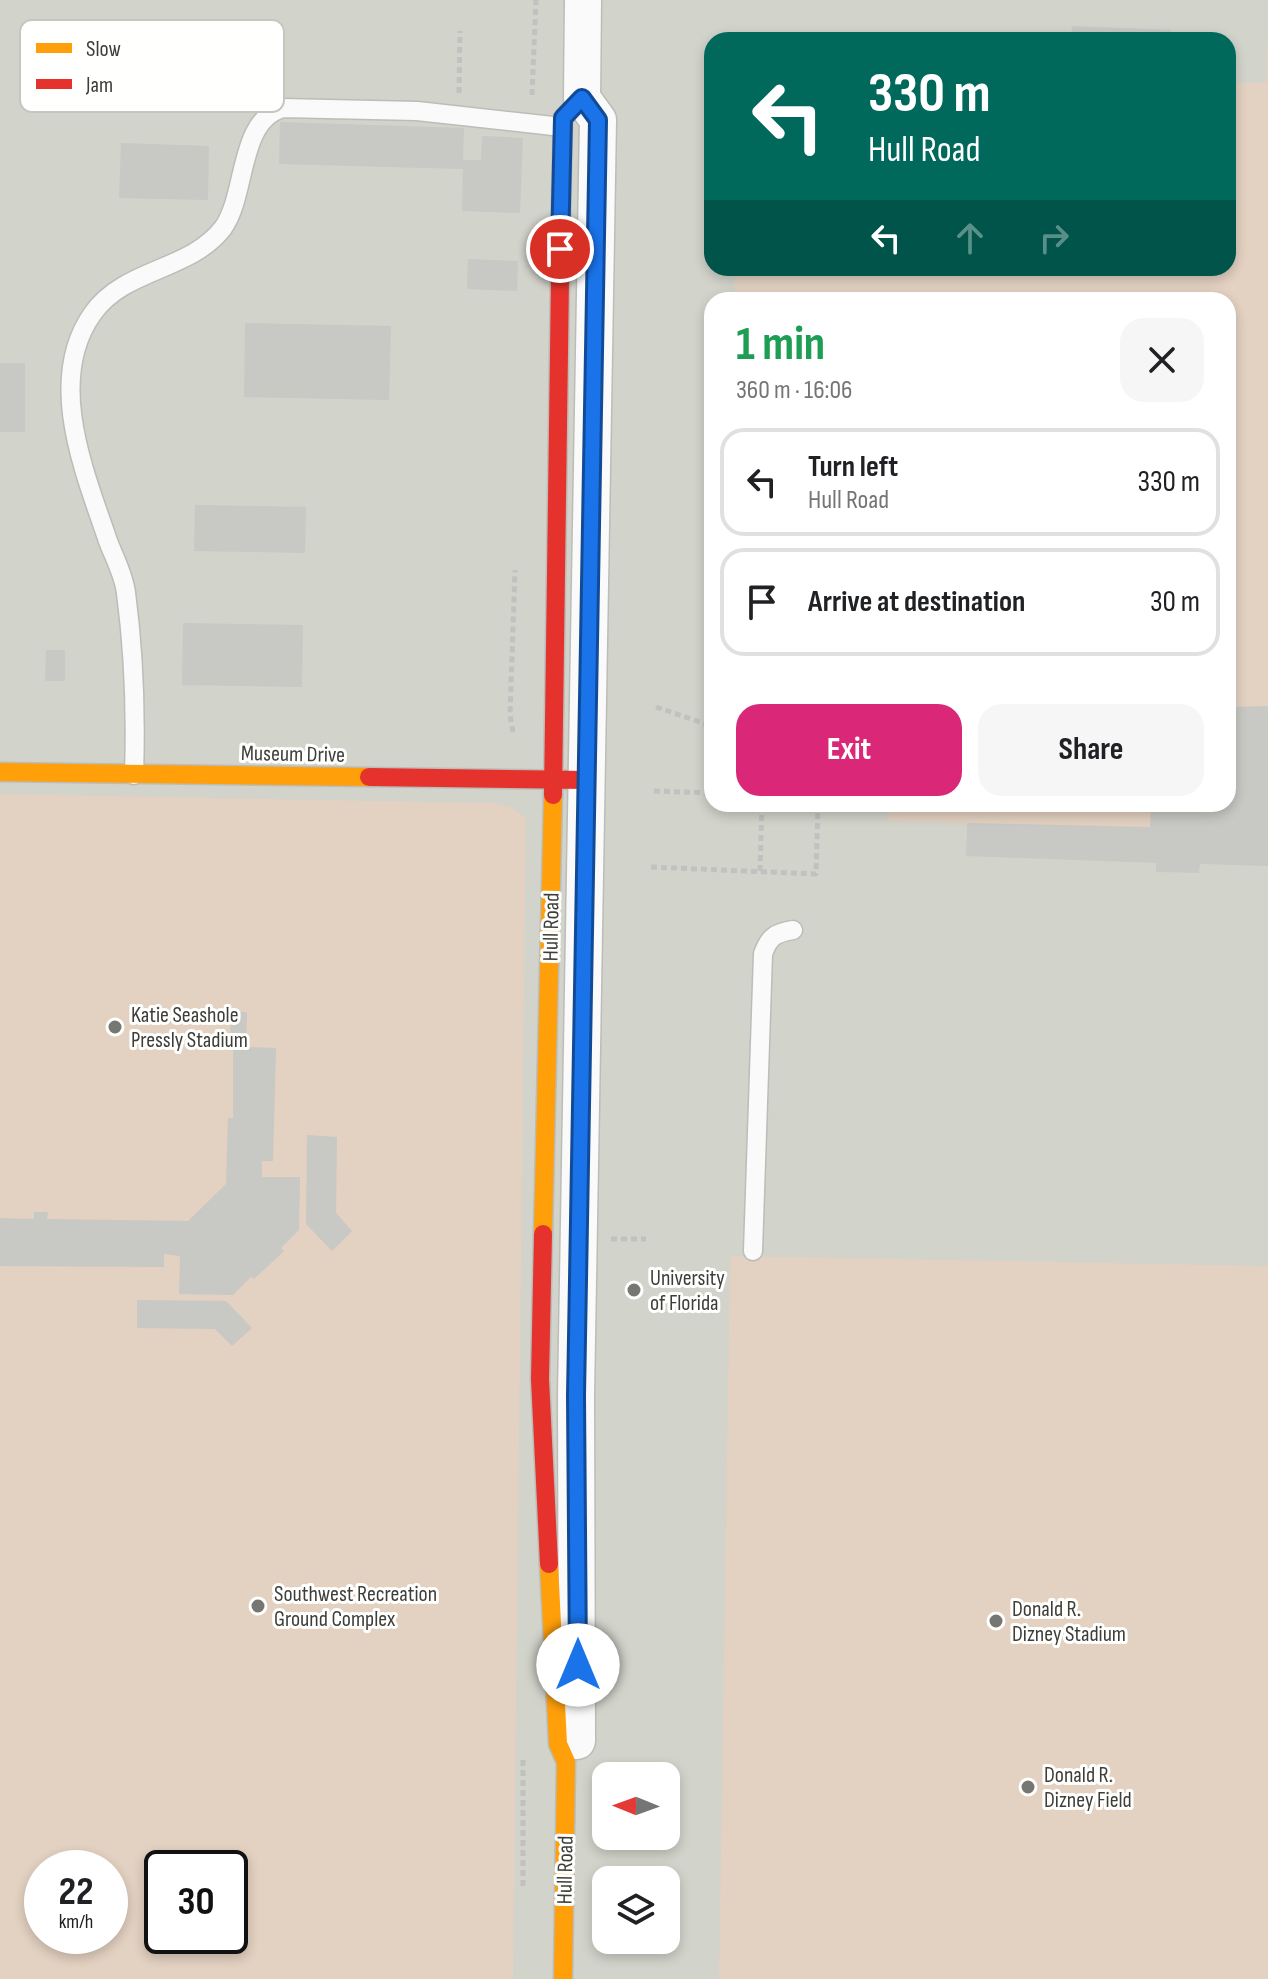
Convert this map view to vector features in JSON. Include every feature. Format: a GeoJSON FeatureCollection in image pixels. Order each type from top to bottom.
{"type":"FeatureCollection","features":[{"type":"Feature","properties":{"kind":"street","name":"Hull Road"},"geometry":{"type":"LineString","coordinates":[[570,780],[598,120],[582,98],[583,0]]}},
{"type":"Feature","properties":{"kind":"street"},"geometry":{"type":"LineString","coordinates":[[562,127],[563,118],[582,98]]}},
{"type":"Feature","properties":{"kind":"street","name":"Hull Road"},"geometry":{"type":"LineString","coordinates":[[562,127],[577,1744],[566,1762],[563,1979]]}},
{"type":"Feature","properties":{"kind":"street","name":"Museum Drive"},"geometry":{"type":"LineString","coordinates":[[0,772],[570,780]]}},
{"type":"Feature","properties":{"kind":"lane"},"geometry":{"type":"LineString","coordinates":[[284,108],[417,111],[562,127]]}},
{"type":"Feature","properties":{"kind":"lane"},"geometry":{"type":"LineString","coordinates":[[134,775],[136,708],[126,590],[86,473],[72,411],[73,363],[81,333],[94,312],[118,288],[196,252],[213,239],[233,211],[254,135],[272,112]]}},
{"type":"Feature","properties":{"kind":"lane"},"geometry":{"type":"LineString","coordinates":[[753,1251],[763,954],[767,942],[777,933],[793,930]]}},
{"type":"Feature","properties":{"kind":"path"},"geometry":{"type":"LineString","coordinates":[[532,102],[536,0]]}},
{"type":"Feature","properties":{"kind":"path"},"geometry":{"type":"LineString","coordinates":[[459,106],[460,31]]}},
{"type":"Feature","properties":{"kind":"path"},"geometry":{"type":"LineString","coordinates":[[656,707],[704,723]]}},
{"type":"Feature","properties":{"kind":"path"},"geometry":{"type":"LineString","coordinates":[[510,715],[515,739]]}},
{"type":"Feature","properties":{"kind":"path"},"geometry":{"type":"LineString","coordinates":[[654,791],[704,793]]}},
{"type":"Feature","properties":{"kind":"path"},"geometry":{"type":"LineString","coordinates":[[760,871],[762,812]]}},
{"type":"Feature","properties":{"kind":"path"},"geometry":{"type":"LineString","coordinates":[[651,867],[816,874],[818,812]]}},
{"type":"Feature","properties":{"kind":"path"},"geometry":{"type":"LineString","coordinates":[[597,1238],[646,1239]]}},
{"type":"Feature","properties":{"kind":"path"},"geometry":{"type":"LineString","coordinates":[[522,1817],[523,1892]]}},
{"type":"Feature","properties":{"kind":"shaded area","name":"University of Florida"},"geometry":{"type":"Polygon","coordinates":[[[0,0],[1268,0],[1268,1979],[0,1979],[0,0]]]}},
{"type":"Feature","properties":{"kind":"shaded area"},"geometry":{"type":"Polygon","coordinates":[[[1268,27],[1268,866],[1201,864],[1199,873],[1156,872],[1155,863],[966,856],[966,823],[889,821],[889,812],[1236,812],[1236,292],[734,292],[735,276],[1236,276],[1236,83],[1266,83],[1268,27]]]}},
{"type":"Feature","properties":{"kind":"shaded area","name":"Southwest Recreation Ground Complex"},"geometry":{"type":"Polygon","coordinates":[[[0,794],[493,803],[511,807],[526,818],[513,1979],[0,1979],[0,794]]]}},
{"type":"Feature","properties":{"kind":"shaded area","name":"Donald R. Dizney Stadium"},"geometry":{"type":"Polygon","coordinates":[[[730,1256],[1268,1266],[1268,1979],[719,1979],[730,1256]]]}},
{"type":"Feature","properties":{"kind":"building"},"geometry":{"type":"Polygon","coordinates":[[[1072,26],[1171,30],[1171,32],[1072,32],[1072,26]]]}},
{"type":"Feature","properties":{"kind":"building"},"geometry":{"type":"Polygon","coordinates":[[[280,122],[464,128],[463,160],[481,160],[482,136],[523,138],[520,213],[462,211],[463,169],[279,164],[280,122]]]}},
{"type":"Feature","properties":{"kind":"building"},"geometry":{"type":"Polygon","coordinates":[[[121,143],[209,146],[208,200],[119,198],[121,143]]]}},
{"type":"Feature","properties":{"kind":"building"},"geometry":{"type":"Polygon","coordinates":[[[468,259],[518,261],[517,291],[467,289],[468,259]]]}},
{"type":"Feature","properties":{"kind":"building"},"geometry":{"type":"Polygon","coordinates":[[[245,323],[391,326],[389,400],[244,397],[245,323]]]}},
{"type":"Feature","properties":{"kind":"building"},"geometry":{"type":"Polygon","coordinates":[[[0,363],[25,363],[25,432],[0,432],[0,363]]]}},
{"type":"Feature","properties":{"kind":"building"},"geometry":{"type":"Polygon","coordinates":[[[195,505],[306,507],[305,553],[194,551],[195,505]]]}},
{"type":"Feature","properties":{"kind":"building"},"geometry":{"type":"Polygon","coordinates":[[[183,623],[303,625],[302,687],[182,685],[183,623]]]}},
{"type":"Feature","properties":{"kind":"building"},"geometry":{"type":"Polygon","coordinates":[[[46,650],[65,650],[65,681],[45,681],[46,650]]]}},
{"type":"Feature","properties":{"kind":"building"},"geometry":{"type":"Polygon","coordinates":[[[1268,706],[1268,866],[1200,864],[1199,873],[1156,872],[1156,863],[966,856],[967,823],[1150,827],[1151,812],[1236,812],[1236,707],[1268,706]]]}},
{"type":"Feature","properties":{"kind":"building"},"geometry":{"type":"Polygon","coordinates":[[[231,1012],[247,1012],[246,1047],[276,1048],[273,1161],[262,1161],[262,1177],[300,1177],[299,1230],[281,1248],[284,1251],[233,1295],[179,1294],[180,1256],[164,1254],[164,1267],[0,1266],[0,1218],[34,1219],[34,1212],[48,1212],[47,1219],[188,1221],[226,1184],[228,1118],[233,1118],[231,1012]]]}},
{"type":"Feature","properties":{"kind":"building"},"geometry":{"type":"Polygon","coordinates":[[[307,1135],[337,1137],[336,1213],[352,1231],[332,1251],[306,1224],[307,1135]]]}},
{"type":"Feature","properties":{"kind":"building"},"geometry":{"type":"Polygon","coordinates":[[[137,1300],[226,1301],[252,1328],[232,1346],[215,1329],[137,1328],[137,1300]]]}},
{"type":"Feature","properties":{"kind":"traffic: slow"},"geometry":{"type":"LineString","coordinates":[[561,204],[563,118],[582,98]]}},
{"type":"Feature","properties":{"kind":"traffic: slow"},"geometry":{"type":"LineString","coordinates":[[0,772],[369,777]]}},
{"type":"Feature","properties":{"kind":"traffic: slow"},"geometry":{"type":"LineString","coordinates":[[543,1234],[553,795]]}},
{"type":"Feature","properties":{"kind":"traffic: slow"},"geometry":{"type":"LineString","coordinates":[[549,1564],[558,1744],[566,1762],[563,1979]]}},
{"type":"Feature","properties":{"kind":"traffic: jam"},"geometry":{"type":"LineString","coordinates":[[553,795],[561,204]]}},
{"type":"Feature","properties":{"kind":"traffic: jam"},"geometry":{"type":"LineString","coordinates":[[369,777],[586,780]]}},
{"type":"Feature","properties":{"kind":"traffic: jam"},"geometry":{"type":"LineString","coordinates":[[543,1234],[540,1379],[549,1564]]}},
{"type":"Feature","properties":{"kind":"place","name":"Katie Seashole Pressly Stadium"},"geometry":{"type":"Point","coordinates":[115,1027]}},
{"type":"Feature","properties":{"kind":"place","name":"University of Florida"},"geometry":{"type":"Point","coordinates":[634,1290]}},
{"type":"Feature","properties":{"kind":"place","name":"Southwest Recreation Ground Complex"},"geometry":{"type":"Point","coordinates":[258,1606]}},
{"type":"Feature","properties":{"kind":"place","name":"Donald R. Dizney Stadium"},"geometry":{"type":"Point","coordinates":[996,1621]}},
{"type":"Feature","properties":{"kind":"place","name":"Donald R. Dizney Field"},"geometry":{"type":"Point","coordinates":[1028,1787]}},
{"type":"Feature","properties":{"kind":"route"},"geometry":{"type":"LineString","coordinates":[[560,249],[563,118],[582,98],[598,120],[576,1396],[578,1665]]}}]}
